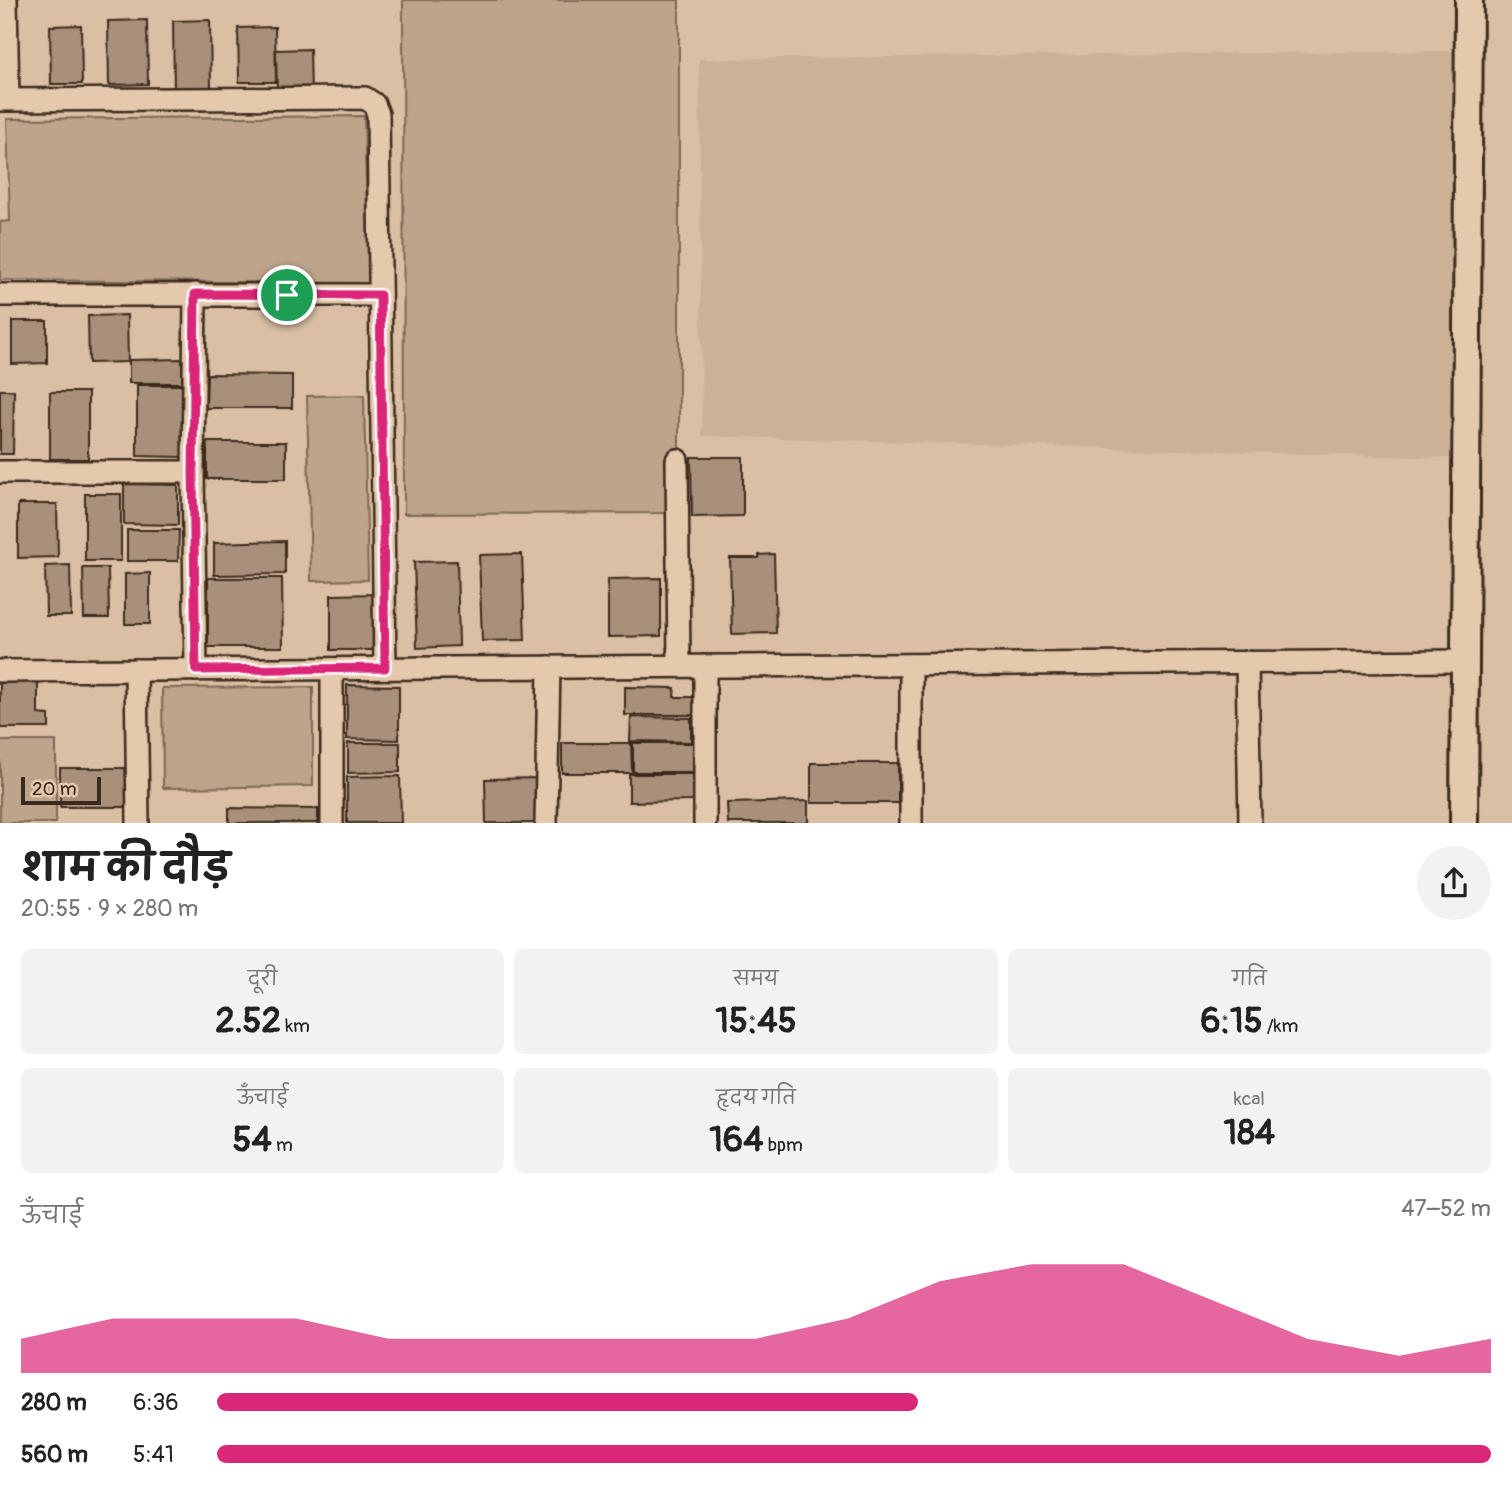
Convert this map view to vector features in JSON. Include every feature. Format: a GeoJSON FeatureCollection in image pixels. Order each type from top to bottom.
{"type":"FeatureCollection","features":[{"type":"Feature","properties":{"kind":"street"},"geometry":{"type":"LineString","coordinates":[[6,0],[4,99],[365,98],[374,104],[377,114],[385,668]]}},
{"type":"Feature","properties":{"kind":"street"},"geometry":{"type":"LineString","coordinates":[[1464,823],[1469,0]]}},
{"type":"Feature","properties":{"kind":"street"},"geometry":{"type":"LineString","coordinates":[[195,294],[193,472],[196,670]]}},
{"type":"Feature","properties":{"kind":"street"},"geometry":{"type":"LineString","coordinates":[[0,295],[380,295]]}},
{"type":"Feature","properties":{"kind":"street"},"geometry":{"type":"LineString","coordinates":[[677,460],[679,666]]}},
{"type":"Feature","properties":{"kind":"street"},"geometry":{"type":"LineString","coordinates":[[0,472],[193,472]]}},
{"type":"Feature","properties":{"kind":"street"},"geometry":{"type":"LineString","coordinates":[[0,671],[1464,661]]}},
{"type":"Feature","properties":{"kind":"street"},"geometry":{"type":"LineString","coordinates":[[1247,662],[1250,823]]}},
{"type":"Feature","properties":{"kind":"street"},"geometry":{"type":"LineString","coordinates":[[911,664],[911,823]]}},
{"type":"Feature","properties":{"kind":"street"},"geometry":{"type":"LineString","coordinates":[[705,666],[705,823]]}},
{"type":"Feature","properties":{"kind":"street"},"geometry":{"type":"LineString","coordinates":[[546,823],[548,667]]}},
{"type":"Feature","properties":{"kind":"street"},"geometry":{"type":"LineString","coordinates":[[332,669],[332,823]]}},
{"type":"Feature","properties":{"kind":"street"},"geometry":{"type":"LineString","coordinates":[[136,670],[138,823]]}},
{"type":"Feature","properties":{"kind":"shaded area"},"geometry":{"type":"Polygon","coordinates":[[[403,0],[679,0],[679,513],[404,514],[403,0]]]}},
{"type":"Feature","properties":{"kind":"shaded area"},"geometry":{"type":"Polygon","coordinates":[[[1464,51],[1452,458],[702,436],[699,59],[1464,51]]]}},
{"type":"Feature","properties":{"kind":"shaded area"},"geometry":{"type":"Polygon","coordinates":[[[364,116],[369,283],[0,280],[0,222],[10,221],[7,119],[364,116]]]}},
{"type":"Feature","properties":{"kind":"shaded area"},"geometry":{"type":"Polygon","coordinates":[[[364,395],[368,580],[311,581],[307,396],[364,395]]]}},
{"type":"Feature","properties":{"kind":"shaded area"},"geometry":{"type":"Polygon","coordinates":[[[313,687],[313,786],[163,788],[162,688],[313,687]]]}},
{"type":"Feature","properties":{"kind":"shaded area"},"geometry":{"type":"Polygon","coordinates":[[[0,741],[56,741],[56,823],[0,823],[0,741]]]}},
{"type":"Feature","properties":{"kind":"building"},"geometry":{"type":"Polygon","coordinates":[[[147,20],[148,84],[109,85],[108,21],[147,20]]]}},
{"type":"Feature","properties":{"kind":"building"},"geometry":{"type":"Polygon","coordinates":[[[210,20],[211,92],[174,92],[173,21],[210,20]]]}},
{"type":"Feature","properties":{"kind":"building"},"geometry":{"type":"Polygon","coordinates":[[[81,25],[82,84],[51,84],[50,26],[81,25]]]}},
{"type":"Feature","properties":{"kind":"building"},"geometry":{"type":"Polygon","coordinates":[[[275,27],[276,82],[239,82],[238,28],[275,27]]]}},
{"type":"Feature","properties":{"kind":"building"},"geometry":{"type":"Polygon","coordinates":[[[310,49],[311,94],[277,94],[276,50],[310,49]]]}},
{"type":"Feature","properties":{"kind":"building"},"geometry":{"type":"Polygon","coordinates":[[[127,315],[128,362],[89,363],[88,316],[127,315]]]}},
{"type":"Feature","properties":{"kind":"building"},"geometry":{"type":"Polygon","coordinates":[[[12,321],[47,321],[47,363],[12,364],[12,321]]]}},
{"type":"Feature","properties":{"kind":"building"},"geometry":{"type":"Polygon","coordinates":[[[182,359],[182,383],[129,383],[129,360],[182,359]]]}},
{"type":"Feature","properties":{"kind":"building"},"geometry":{"type":"Polygon","coordinates":[[[207,374],[292,375],[292,408],[206,408],[207,374]]]}},
{"type":"Feature","properties":{"kind":"building"},"geometry":{"type":"Polygon","coordinates":[[[137,385],[182,385],[182,457],[137,456],[137,385]]]}},
{"type":"Feature","properties":{"kind":"building"},"geometry":{"type":"Polygon","coordinates":[[[0,390],[14,390],[13,454],[0,454],[0,390]]]}},
{"type":"Feature","properties":{"kind":"building"},"geometry":{"type":"Polygon","coordinates":[[[50,392],[88,392],[88,459],[50,459],[50,392]]]}},
{"type":"Feature","properties":{"kind":"building"},"geometry":{"type":"Polygon","coordinates":[[[207,442],[286,442],[286,479],[207,479],[207,442]]]}},
{"type":"Feature","properties":{"kind":"building"},"geometry":{"type":"Polygon","coordinates":[[[691,457],[743,457],[743,516],[692,517],[691,457]]]}},
{"type":"Feature","properties":{"kind":"building"},"geometry":{"type":"Polygon","coordinates":[[[124,484],[178,485],[178,525],[124,524],[124,484]]]}},
{"type":"Feature","properties":{"kind":"building"},"geometry":{"type":"Polygon","coordinates":[[[85,494],[121,494],[121,561],[85,561],[85,494]]]}},
{"type":"Feature","properties":{"kind":"building"},"geometry":{"type":"Polygon","coordinates":[[[18,504],[57,504],[58,557],[18,558],[18,504]]]}},
{"type":"Feature","properties":{"kind":"building"},"geometry":{"type":"Polygon","coordinates":[[[127,530],[179,530],[178,561],[127,561],[127,530]]]}},
{"type":"Feature","properties":{"kind":"building"},"geometry":{"type":"Polygon","coordinates":[[[285,541],[285,574],[214,575],[214,543],[285,541]]]}},
{"type":"Feature","properties":{"kind":"building"},"geometry":{"type":"Polygon","coordinates":[[[522,554],[525,640],[482,641],[479,555],[522,554]]]}},
{"type":"Feature","properties":{"kind":"building"},"geometry":{"type":"Polygon","coordinates":[[[774,554],[776,633],[732,634],[730,558],[759,558],[759,555],[774,554]]]}},
{"type":"Feature","properties":{"kind":"building"},"geometry":{"type":"Polygon","coordinates":[[[457,561],[459,646],[417,648],[414,562],[457,561]]]}},
{"type":"Feature","properties":{"kind":"building"},"geometry":{"type":"Polygon","coordinates":[[[70,565],[71,616],[46,616],[45,566],[70,565]]]}},
{"type":"Feature","properties":{"kind":"building"},"geometry":{"type":"Polygon","coordinates":[[[83,568],[108,568],[109,618],[84,618],[83,568]]]}},
{"type":"Feature","properties":{"kind":"building"},"geometry":{"type":"Polygon","coordinates":[[[150,573],[150,624],[125,624],[125,574],[150,573]]]}},
{"type":"Feature","properties":{"kind":"building"},"geometry":{"type":"Polygon","coordinates":[[[208,578],[282,578],[283,647],[208,647],[208,578]]]}},
{"type":"Feature","properties":{"kind":"building"},"geometry":{"type":"Polygon","coordinates":[[[661,578],[661,636],[608,637],[608,579],[661,578]]]}},
{"type":"Feature","properties":{"kind":"building"},"geometry":{"type":"Polygon","coordinates":[[[379,594],[379,650],[331,650],[331,595],[379,594]]]}},
{"type":"Feature","properties":{"kind":"building"},"geometry":{"type":"Polygon","coordinates":[[[0,682],[38,682],[38,714],[49,715],[49,728],[0,728],[0,682]]]}},
{"type":"Feature","properties":{"kind":"building"},"geometry":{"type":"Polygon","coordinates":[[[347,685],[399,686],[399,740],[347,739],[347,685]]]}},
{"type":"Feature","properties":{"kind":"building"},"geometry":{"type":"Polygon","coordinates":[[[625,687],[675,688],[674,697],[694,697],[694,715],[625,715],[625,687]]]}},
{"type":"Feature","properties":{"kind":"building"},"geometry":{"type":"Polygon","coordinates":[[[631,717],[691,718],[691,742],[630,741],[631,717]]]}},
{"type":"Feature","properties":{"kind":"building"},"geometry":{"type":"Polygon","coordinates":[[[348,743],[400,743],[400,772],[348,773],[348,743]]]}},
{"type":"Feature","properties":{"kind":"building"},"geometry":{"type":"Polygon","coordinates":[[[562,743],[631,743],[632,773],[562,773],[562,743]]]}},
{"type":"Feature","properties":{"kind":"building"},"geometry":{"type":"Polygon","coordinates":[[[633,743],[695,743],[695,772],[633,772],[633,743]]]}},
{"type":"Feature","properties":{"kind":"building"},"geometry":{"type":"Polygon","coordinates":[[[811,763],[898,763],[898,803],[811,803],[811,763]]]}},
{"type":"Feature","properties":{"kind":"building"},"geometry":{"type":"Polygon","coordinates":[[[60,768],[133,768],[133,807],[60,807],[60,768]]]}},
{"type":"Feature","properties":{"kind":"building"},"geometry":{"type":"Polygon","coordinates":[[[629,774],[693,774],[693,801],[629,802],[629,774]]]}},
{"type":"Feature","properties":{"kind":"building"},"geometry":{"type":"Polygon","coordinates":[[[400,776],[401,823],[347,823],[347,777],[400,776]]]}},
{"type":"Feature","properties":{"kind":"building"},"geometry":{"type":"Polygon","coordinates":[[[540,778],[540,823],[486,823],[485,779],[540,778]]]}},
{"type":"Feature","properties":{"kind":"building"},"geometry":{"type":"Polygon","coordinates":[[[808,801],[808,823],[728,823],[727,803],[808,801]]]}},
{"type":"Feature","properties":{"kind":"building"},"geometry":{"type":"Polygon","coordinates":[[[229,808],[318,809],[318,823],[229,823],[229,808]]]}},
{"type":"Feature","properties":{"kind":"route"},"geometry":{"type":"LineString","coordinates":[[195,294],[287,295],[380,295],[385,668],[196,670],[193,472],[195,294]]}}]}
